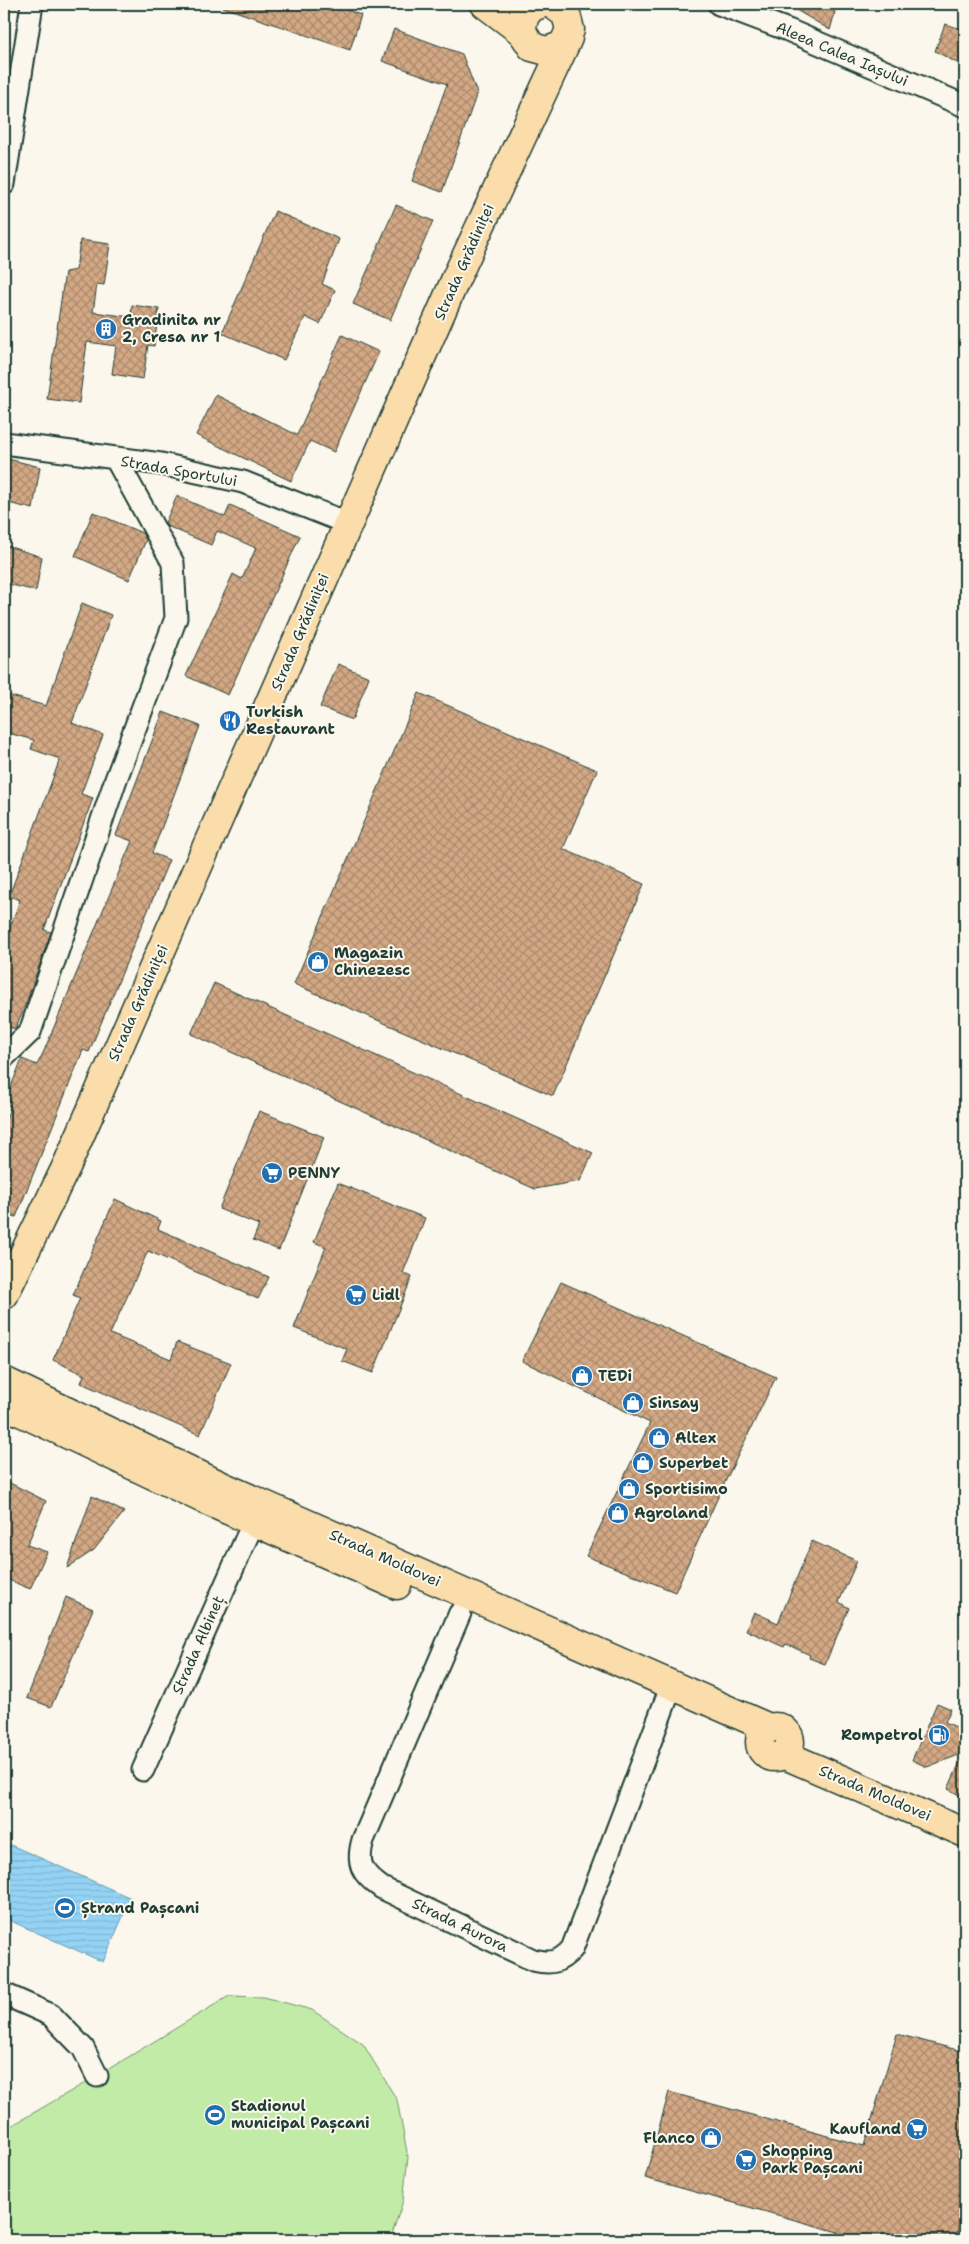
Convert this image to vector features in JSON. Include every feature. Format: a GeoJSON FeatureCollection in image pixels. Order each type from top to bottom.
{"type":"FeatureCollection","features":[{"type":"Feature","properties":{"kind":"main road"},"geometry":{"type":"LineString","coordinates":[[485,4],[539,50],[556,49],[554,10],[524,16],[527,39]]}},
{"type":"Feature","properties":{"kind":"main road","name":"Strada Grădiniței"},"geometry":{"type":"LineString","coordinates":[[4,1294],[67,1165],[348,523],[534,106],[554,10]]}},
{"type":"Feature","properties":{"kind":"main road","name":"Strada Grădiniței"},"geometry":{"type":"LineString","coordinates":[[527,39],[534,106]]}},
{"type":"Feature","properties":{"kind":"main road","name":"Strada Moldovei"},"geometry":{"type":"LineString","coordinates":[[4,1381],[224,1487],[776,1741],[965,1833]]}},
{"type":"Feature","properties":{"kind":"main road","name":"Strada Moldovei"},"geometry":{"type":"LineString","coordinates":[[4,1404],[254,1521],[460,1613],[666,1700],[965,1814]]}},
{"type":"Feature","properties":{"kind":"street"},"geometry":{"type":"LineString","coordinates":[[4,184],[32,4]]}},
{"type":"Feature","properties":{"kind":"street","name":"Aleea Calea Iașului"},"geometry":{"type":"LineString","coordinates":[[719,4],[788,30],[965,106]]}},
{"type":"Feature","properties":{"kind":"street","name":"Strada Sportului"},"geometry":{"type":"LineString","coordinates":[[4,443],[161,464],[243,482],[348,523]]}},
{"type":"Feature","properties":{"kind":"street"},"geometry":{"type":"LineString","coordinates":[[4,1057],[30,1032],[115,782],[176,618],[173,562],[116,459]]}},
{"type":"Feature","properties":{"kind":"street","name":"Strada Albineț"},"geometry":{"type":"LineString","coordinates":[[143,1770],[254,1521]]}},
{"type":"Feature","properties":{"kind":"street","name":"Strada Aurora"},"geometry":{"type":"LineString","coordinates":[[460,1613],[363,1840],[360,1852],[361,1867],[369,1879],[382,1888],[533,1960],[549,1964],[562,1960],[572,1950],[666,1700]]}},
{"type":"Feature","properties":{"kind":"street"},"geometry":{"type":"LineString","coordinates":[[4,1994],[51,2015],[83,2048],[97,2076]]}},
{"type":"Feature","properties":{"kind":"green space","name":"Stadionul municipal Pașcani"},"geometry":{"type":"Polygon","coordinates":[[[229,1996],[264,1997],[312,2010],[363,2044],[397,2100],[408,2157],[403,2201],[390,2240],[4,2240],[4,2130],[229,1996]]]}},
{"type":"Feature","properties":{"kind":"water","name":"Ștrand Pașcani"},"geometry":{"type":"Polygon","coordinates":[[[4,1842],[131,1898],[103,1962],[4,1918],[4,1842]]]}},
{"type":"Feature","properties":{"kind":"building"},"geometry":{"type":"Polygon","coordinates":[[[221,4],[329,4],[361,15],[350,50],[220,6],[221,4]]]}},
{"type":"Feature","properties":{"kind":"building"},"geometry":{"type":"Polygon","coordinates":[[[786,4],[825,4],[835,12],[830,30],[786,4]]]}},
{"type":"Feature","properties":{"kind":"building"},"geometry":{"type":"Polygon","coordinates":[[[945,24],[965,30],[965,50],[959,64],[935,51],[945,24]]]}},
{"type":"Feature","properties":{"kind":"building"},"geometry":{"type":"Polygon","coordinates":[[[394,29],[462,54],[477,93],[442,192],[412,181],[447,84],[382,61],[394,29]]]}},
{"type":"Feature","properties":{"kind":"building"},"geometry":{"type":"Polygon","coordinates":[[[396,205],[433,221],[390,320],[353,304],[396,205]]]}},
{"type":"Feature","properties":{"kind":"building"},"geometry":{"type":"Polygon","coordinates":[[[275,211],[339,239],[322,284],[335,290],[320,324],[305,317],[284,360],[222,333],[275,211]]]}},
{"type":"Feature","properties":{"kind":"building","name":"Gradinita nr 2, Cresa nr 1"},"geometry":{"type":"Polygon","coordinates":[[[80,240],[110,244],[104,285],[97,284],[93,312],[131,317],[132,305],[159,309],[154,346],[148,345],[143,379],[112,374],[116,346],[87,342],[79,403],[47,399],[65,272],[76,270],[80,240]]]}},
{"type":"Feature","properties":{"kind":"building"},"geometry":{"type":"Polygon","coordinates":[[[342,335],[379,352],[334,452],[310,441],[291,481],[196,435],[216,395],[297,435],[342,335]]]}},
{"type":"Feature","properties":{"kind":"building"},"geometry":{"type":"Polygon","coordinates":[[[4,458],[40,467],[33,509],[4,502],[4,458]]]}},
{"type":"Feature","properties":{"kind":"building"},"geometry":{"type":"Polygon","coordinates":[[[177,496],[225,517],[230,505],[300,536],[228,695],[186,676],[233,574],[242,579],[256,548],[217,531],[211,545],[167,526],[165,523],[177,496]]]}},
{"type":"Feature","properties":{"kind":"building"},"geometry":{"type":"Polygon","coordinates":[[[93,512],[142,533],[146,540],[129,580],[75,556],[93,512]]]}},
{"type":"Feature","properties":{"kind":"building"},"geometry":{"type":"Polygon","coordinates":[[[4,545],[42,557],[36,591],[4,583],[4,545]]]}},
{"type":"Feature","properties":{"kind":"building"},"geometry":{"type":"Polygon","coordinates":[[[82,603],[111,615],[72,723],[103,735],[81,794],[93,798],[44,930],[51,932],[15,1029],[4,1025],[4,944],[20,900],[9,896],[60,759],[31,749],[34,740],[4,732],[4,694],[46,706],[82,603]]]}},
{"type":"Feature","properties":{"kind":"building"},"geometry":{"type":"Polygon","coordinates":[[[338,664],[369,677],[352,720],[320,707],[338,664]]]}},
{"type":"Feature","properties":{"kind":"building"},"geometry":{"type":"Polygon","coordinates":[[[419,693],[597,770],[563,849],[644,884],[553,1096],[294,984],[419,693]]]}},
{"type":"Feature","properties":{"kind":"building"},"geometry":{"type":"Polygon","coordinates":[[[163,712],[200,726],[152,853],[169,860],[89,1052],[83,1050],[16,1217],[4,1212],[4,1123],[11,1106],[4,1104],[22,1059],[37,1065],[44,1051],[132,841],[116,835],[163,712]]]}},
{"type":"Feature","properties":{"kind":"building"},"geometry":{"type":"Polygon","coordinates":[[[214,983],[593,1153],[580,1181],[535,1189],[191,1034],[214,983]]]}},
{"type":"Feature","properties":{"kind":"building","name":"PENNY"},"geometry":{"type":"Polygon","coordinates":[[[259,1111],[324,1137],[279,1250],[253,1240],[259,1225],[219,1209],[259,1111]]]}},
{"type":"Feature","properties":{"kind":"building","name":"Lidl"},"geometry":{"type":"Polygon","coordinates":[[[338,1183],[425,1218],[403,1273],[412,1277],[373,1373],[342,1361],[347,1349],[294,1328],[326,1247],[314,1242],[338,1183]]]}},
{"type":"Feature","properties":{"kind":"building"},"geometry":{"type":"Polygon","coordinates":[[[115,1199],[161,1221],[158,1229],[269,1277],[258,1299],[148,1251],[110,1334],[171,1359],[177,1342],[231,1363],[200,1435],[81,1383],[84,1375],[53,1360],[80,1298],[73,1295],[115,1199]]]}},
{"type":"Feature","properties":{"kind":"building"},"geometry":{"type":"Polygon","coordinates":[[[561,1282],[776,1377],[723,1486],[675,1592],[586,1556],[650,1423],[522,1361],[561,1282]]]}},
{"type":"Feature","properties":{"kind":"building"},"geometry":{"type":"Polygon","coordinates":[[[4,1480],[46,1501],[27,1545],[47,1552],[30,1589],[4,1578],[4,1480]]]}},
{"type":"Feature","properties":{"kind":"building"},"geometry":{"type":"Polygon","coordinates":[[[92,1496],[124,1512],[94,1550],[67,1568],[92,1496]]]}},
{"type":"Feature","properties":{"kind":"building"},"geometry":{"type":"Polygon","coordinates":[[[812,1541],[857,1561],[839,1602],[849,1608],[825,1664],[809,1658],[810,1655],[786,1644],[784,1647],[746,1630],[754,1612],[778,1623],[812,1541]]]}},
{"type":"Feature","properties":{"kind":"building"},"geometry":{"type":"Polygon","coordinates":[[[66,1597],[93,1609],[51,1707],[27,1698],[66,1597]]]}},
{"type":"Feature","properties":{"kind":"building","name":"Rompetrol"},"geometry":{"type":"Polygon","coordinates":[[[937,1703],[951,1709],[945,1722],[965,1731],[965,1798],[948,1789],[964,1753],[927,1767],[912,1760],[937,1703]]]}},
{"type":"Feature","properties":{"kind":"building"},"geometry":{"type":"Polygon","coordinates":[[[897,2034],[965,2052],[965,2206],[955,2240],[836,2240],[838,2232],[645,2178],[669,2092],[864,2146],[897,2034]]]}},
{"type":"Feature","properties":{"kind":"place","name":"Gradinita nr 2, Cresa nr 1"},"geometry":{"type":"Point","coordinates":[106,329]}},
{"type":"Feature","properties":{"kind":"place","name":"Turkish Restaurant"},"geometry":{"type":"Point","coordinates":[230,721]}},
{"type":"Feature","properties":{"kind":"place","name":"Magazin Chinezesc"},"geometry":{"type":"Point","coordinates":[318,962]}},
{"type":"Feature","properties":{"kind":"place","name":"PENNY"},"geometry":{"type":"Point","coordinates":[272,1173]}},
{"type":"Feature","properties":{"kind":"place","name":"Lidl"},"geometry":{"type":"Point","coordinates":[356,1295]}},
{"type":"Feature","properties":{"kind":"place","name":"TEDi"},"geometry":{"type":"Point","coordinates":[582,1376]}},
{"type":"Feature","properties":{"kind":"place","name":"Sinsay"},"geometry":{"type":"Point","coordinates":[633,1403]}},
{"type":"Feature","properties":{"kind":"place","name":"Altex"},"geometry":{"type":"Point","coordinates":[659,1438]}},
{"type":"Feature","properties":{"kind":"place","name":"Superbet"},"geometry":{"type":"Point","coordinates":[643,1463]}},
{"type":"Feature","properties":{"kind":"place","name":"Sportisimo"},"geometry":{"type":"Point","coordinates":[629,1489]}},
{"type":"Feature","properties":{"kind":"place","name":"Agroland"},"geometry":{"type":"Point","coordinates":[618,1513]}},
{"type":"Feature","properties":{"kind":"place","name":"Rompetrol"},"geometry":{"type":"Point","coordinates":[939,1735]}},
{"type":"Feature","properties":{"kind":"place","name":"Ștrand Pașcani"},"geometry":{"type":"Point","coordinates":[65,1908]}},
{"type":"Feature","properties":{"kind":"place","name":"Stadionul municipal Pașcani"},"geometry":{"type":"Point","coordinates":[215,2115]}},
{"type":"Feature","properties":{"kind":"place","name":"Kaufland"},"geometry":{"type":"Point","coordinates":[917,2129]}},
{"type":"Feature","properties":{"kind":"place","name":"Flanco"},"geometry":{"type":"Point","coordinates":[711,2138]}},
{"type":"Feature","properties":{"kind":"place","name":"Shopping Park Pașcani"},"geometry":{"type":"Point","coordinates":[746,2160]}}]}
